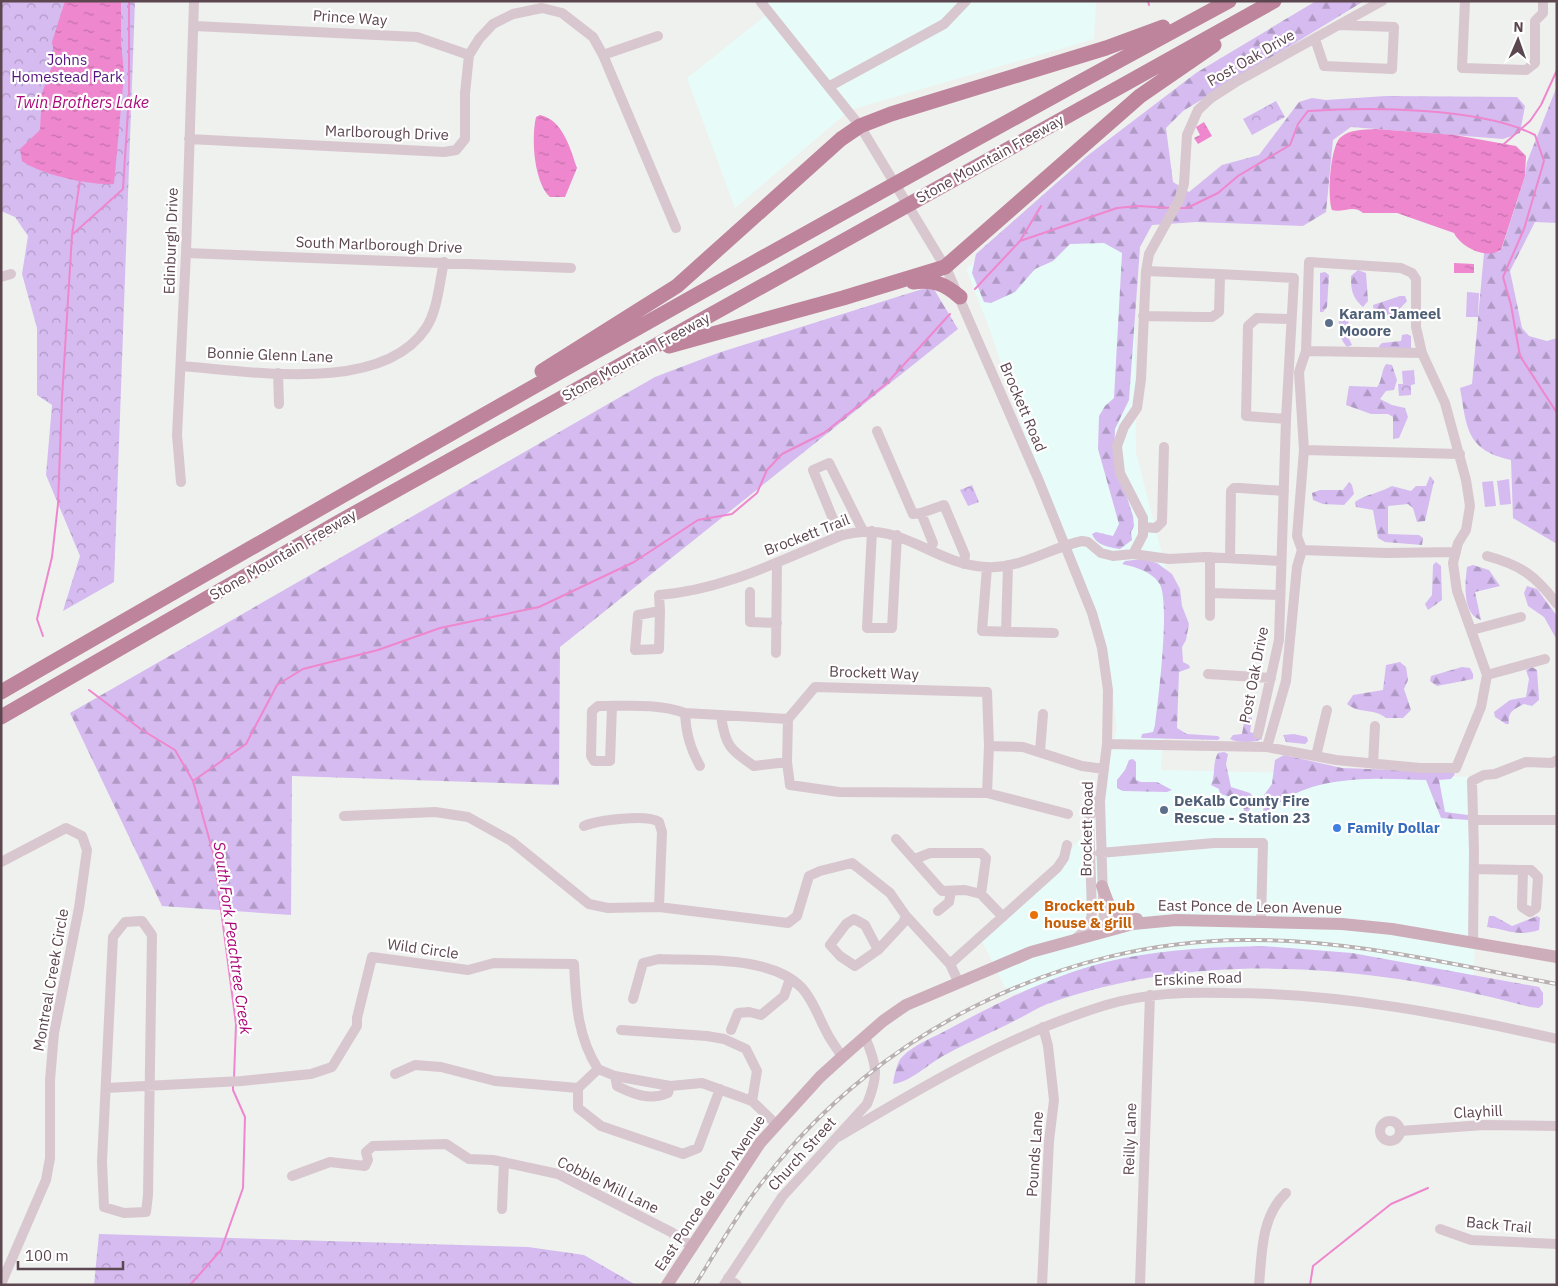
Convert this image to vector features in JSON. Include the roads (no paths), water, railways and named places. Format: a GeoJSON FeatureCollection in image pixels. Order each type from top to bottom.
{"type":"FeatureCollection","features":[{"type":"Feature","properties":{"kind":"highway"},"geometry":{"type":"LineString","coordinates":[[348,491],[663,296],[841,140],[860,126],[890,114],[1106,48],[1155,31],[1219,1]]}},
{"type":"Feature","properties":{"kind":"highway","name":"Stone Mountain Freeway"},"geometry":{"type":"LineString","coordinates":[[1,692],[348,491],[877,193],[1229,1]]}},
{"type":"Feature","properties":{"kind":"highway","name":"Stone Mountain Freeway"},"geometry":{"type":"LineString","coordinates":[[1,717],[340,522],[1274,1]]}},
{"type":"Feature","properties":{"kind":"highway"},"geometry":{"type":"LineString","coordinates":[[641,354],[881,287],[945,267],[1140,96],[1279,1]]}},
{"type":"Feature","properties":{"kind":"highway"},"geometry":{"type":"LineString","coordinates":[[881,287],[931,281],[948,287],[960,297]]}},
{"type":"Feature","properties":{"kind":"main road"},"geometry":{"type":"LineString","coordinates":[[1102,886],[1112,912],[1122,918],[1155,920]]}},
{"type":"Feature","properties":{"kind":"main road","name":"East Ponce de Leon Avenue"},"geometry":{"type":"LineString","coordinates":[[667,1285],[736,1178],[776,1124],[842,1057],[906,1005],[958,981],[1031,952],[1104,931],[1155,920],[1261,921],[1342,924],[1392,929],[1557,957]]}},
{"type":"Feature","properties":{"kind":"street","name":"Edinburgh Drive"},"geometry":{"type":"LineString","coordinates":[[181,482],[177,458],[177,435],[186,253],[192,54],[195,26],[194,1]]}},
{"type":"Feature","properties":{"kind":"street","name":"Brockett Road"},"geometry":{"type":"LineString","coordinates":[[760,1],[830,86],[860,126],[945,267],[960,297],[1066,546],[1092,613],[1102,648],[1108,690],[1107,744],[1101,794],[1100,853],[1104,931]]}},
{"type":"Feature","properties":{"kind":"street"},"geometry":{"type":"LineString","coordinates":[[830,86],[944,24],[955,16],[966,1]]}},
{"type":"Feature","properties":{"kind":"street","name":"Post Oak Drive"},"geometry":{"type":"LineString","coordinates":[[1143,527],[1140,510],[1120,473],[1117,446],[1124,427],[1137,408],[1141,379],[1146,271],[1149,254],[1173,214],[1179,200],[1184,184],[1187,135],[1198,110],[1236,82],[1382,1]]}},
{"type":"Feature","properties":{"kind":"street"},"geometry":{"type":"LineString","coordinates":[[1465,1],[1462,68],[1526,70],[1531,68],[1536,58],[1535,21],[1543,13],[1543,1]]}},
{"type":"Feature","properties":{"kind":"street","name":"Marlborough Drive"},"geometry":{"type":"LineString","coordinates":[[189,138],[435,152],[456,150],[465,139],[465,93],[469,55],[479,39],[493,24],[513,14],[543,5],[562,13],[593,37],[603,55],[676,228]]}},
{"type":"Feature","properties":{"kind":"street","name":"Post Oak Drive"},"geometry":{"type":"LineString","coordinates":[[1315,39],[1324,66],[1392,69],[1394,27],[1339,25]]}},
{"type":"Feature","properties":{"kind":"street","name":"Prince Way"},"geometry":{"type":"LineString","coordinates":[[195,26],[417,37],[469,55]]}},
{"type":"Feature","properties":{"kind":"street"},"geometry":{"type":"LineString","coordinates":[[603,55],[658,36]]}},
{"type":"Feature","properties":{"kind":"street","name":"South Marlborough Drive"},"geometry":{"type":"LineString","coordinates":[[186,253],[571,268]]}},
{"type":"Feature","properties":{"kind":"street","name":"Bonnie Glenn Lane"},"geometry":{"type":"LineString","coordinates":[[181,366],[278,373],[349,371],[374,364],[395,355],[414,342],[434,314],[444,262]]}},
{"type":"Feature","properties":{"kind":"street"},"geometry":{"type":"LineString","coordinates":[[1107,744],[1267,747],[1373,764],[1420,768],[1456,768],[1481,707],[1487,674],[1457,591],[1453,563],[1466,530],[1470,506],[1460,454],[1445,403],[1422,353],[1416,327],[1416,279],[1412,273],[1401,268],[1309,262],[1306,351],[1299,372],[1304,450],[1297,536],[1302,550],[1297,567],[1286,681],[1267,747]]}},
{"type":"Feature","properties":{"kind":"street"},"geometry":{"type":"LineString","coordinates":[[1144,316],[1202,317],[1218,315],[1220,276],[1218,274],[1146,271]]}},
{"type":"Feature","properties":{"kind":"street","name":"Post Oak Drive"},"geometry":{"type":"LineString","coordinates":[[1218,274],[1294,278],[1290,319],[1286,419],[1280,640],[1258,734]]}},
{"type":"Feature","properties":{"kind":"street"},"geometry":{"type":"LineString","coordinates":[[1286,419],[1246,416],[1248,326],[1249,322],[1257,318],[1290,319]]}},
{"type":"Feature","properties":{"kind":"street"},"geometry":{"type":"LineString","coordinates":[[1306,351],[1422,353]]}},
{"type":"Feature","properties":{"kind":"street"},"geometry":{"type":"LineString","coordinates":[[278,373],[279,404]]}},
{"type":"Feature","properties":{"kind":"street"},"geometry":{"type":"LineString","coordinates":[[877,431],[913,514],[921,514],[944,505],[965,555],[964,564]]}},
{"type":"Feature","properties":{"kind":"street"},"geometry":{"type":"LineString","coordinates":[[1133,554],[1140,543],[1143,527],[1156,528],[1162,522],[1164,447]]}},
{"type":"Feature","properties":{"kind":"street"},"geometry":{"type":"LineString","coordinates":[[1304,450],[1460,454]]}},
{"type":"Feature","properties":{"kind":"street"},"geometry":{"type":"LineString","coordinates":[[840,536],[813,470],[830,463],[868,531],[867,628],[892,628],[897,535]]}},
{"type":"Feature","properties":{"kind":"street"},"geometry":{"type":"LineString","coordinates":[[1230,558],[1231,492],[1234,488],[1284,491]]}},
{"type":"Feature","properties":{"kind":"street"},"geometry":{"type":"LineString","coordinates":[[921,514],[933,542],[930,550]]}},
{"type":"Feature","properties":{"kind":"street","name":"Brockett Trail"},"geometry":{"type":"LineString","coordinates":[[660,611],[659,595],[686,593],[719,585],[840,536],[868,531],[897,535],[964,564],[987,567],[1021,563],[1066,546]]}},
{"type":"Feature","properties":{"kind":"street"},"geometry":{"type":"LineString","coordinates":[[1066,546],[1086,542],[1107,555],[1118,557],[1133,554],[1169,559],[1210,557],[1282,561]]}},
{"type":"Feature","properties":{"kind":"street"},"geometry":{"type":"LineString","coordinates":[[1302,550],[1386,553],[1456,552]]}},
{"type":"Feature","properties":{"kind":"street"},"geometry":{"type":"LineString","coordinates":[[1487,556],[1509,562],[1541,582],[1557,604]]}},
{"type":"Feature","properties":{"kind":"street"},"geometry":{"type":"LineString","coordinates":[[1210,557],[1210,616]]}},
{"type":"Feature","properties":{"kind":"street"},"geometry":{"type":"LineString","coordinates":[[776,563],[776,653]]}},
{"type":"Feature","properties":{"kind":"street"},"geometry":{"type":"LineString","coordinates":[[1006,632],[1008,565]]}},
{"type":"Feature","properties":{"kind":"street"},"geometry":{"type":"LineString","coordinates":[[987,567],[982,631],[1054,634]]}},
{"type":"Feature","properties":{"kind":"street"},"geometry":{"type":"LineString","coordinates":[[750,592],[750,622],[777,623]]}},
{"type":"Feature","properties":{"kind":"street"},"geometry":{"type":"LineString","coordinates":[[1210,593],[1280,595]]}},
{"type":"Feature","properties":{"kind":"street"},"geometry":{"type":"LineString","coordinates":[[1472,630],[1521,617]]}},
{"type":"Feature","properties":{"kind":"street"},"geometry":{"type":"LineString","coordinates":[[1487,674],[1545,659]]}},
{"type":"Feature","properties":{"kind":"street"},"geometry":{"type":"LineString","coordinates":[[1208,674],[1271,678]]}},
{"type":"Feature","properties":{"kind":"street","name":"Brockett Way"},"geometry":{"type":"LineString","coordinates":[[788,719],[815,687],[987,692],[989,746],[987,793]]}},
{"type":"Feature","properties":{"kind":"street"},"geometry":{"type":"LineString","coordinates":[[612,706],[610,761],[594,761],[591,756],[592,711],[598,706],[612,706],[671,708],[685,713],[788,719],[787,762],[790,785],[838,792],[987,793],[1068,814]]}},
{"type":"Feature","properties":{"kind":"street"},"geometry":{"type":"LineString","coordinates":[[1316,756],[1328,710]]}},
{"type":"Feature","properties":{"kind":"street"},"geometry":{"type":"LineString","coordinates":[[685,713],[686,730],[692,751],[700,766]]}},
{"type":"Feature","properties":{"kind":"street"},"geometry":{"type":"LineString","coordinates":[[1040,751],[1043,714]]}},
{"type":"Feature","properties":{"kind":"street"},"geometry":{"type":"LineString","coordinates":[[720,716],[724,737],[732,752],[754,766],[787,762]]}},
{"type":"Feature","properties":{"kind":"street"},"geometry":{"type":"LineString","coordinates":[[1373,764],[1375,726]]}},
{"type":"Feature","properties":{"kind":"street"},"geometry":{"type":"LineString","coordinates":[[989,746],[1023,747],[1082,766],[1104,769]]}},
{"type":"Feature","properties":{"kind":"street"},"geometry":{"type":"LineString","coordinates":[[1473,943],[1472,781],[1484,775],[1495,774],[1526,762],[1552,763],[1557,760]]}},
{"type":"Feature","properties":{"kind":"street"},"geometry":{"type":"LineString","coordinates":[[1074,939],[1089,927],[1092,913],[1089,818],[1101,794]]}},
{"type":"Feature","properties":{"kind":"street"},"geometry":{"type":"LineString","coordinates":[[344,816],[435,812],[468,818],[511,841],[589,904],[608,908],[659,907],[788,923],[797,916],[809,876],[820,871],[852,863],[890,893],[906,916],[950,964],[958,981]]}},
{"type":"Feature","properties":{"kind":"street"},"geometry":{"type":"LineString","coordinates":[[584,826],[594,822],[648,819],[659,822],[662,832],[659,907]]}},
{"type":"Feature","properties":{"kind":"street"},"geometry":{"type":"LineString","coordinates":[[1473,820],[1557,820]]}},
{"type":"Feature","properties":{"kind":"street","name":"Montreal Creek Circle"},"geometry":{"type":"LineString","coordinates":[[1,862],[55,832],[66,828],[82,836],[87,850],[79,908],[54,1032],[50,1080],[50,1158],[46,1180],[1,1284]]}},
{"type":"Feature","properties":{"kind":"street"},"geometry":{"type":"LineString","coordinates":[[896,839],[942,891],[965,890],[980,894],[1003,917]]}},
{"type":"Feature","properties":{"kind":"street"},"geometry":{"type":"LineString","coordinates":[[1100,853],[1214,843],[1262,843],[1261,921]]}},
{"type":"Feature","properties":{"kind":"street","name":"Brockett Road"},"geometry":{"type":"LineString","coordinates":[[950,964],[1057,868],[1064,858],[1067,845]]}},
{"type":"Feature","properties":{"kind":"street"},"geometry":{"type":"LineString","coordinates":[[915,859],[930,853],[981,854],[986,858],[980,894]]}},
{"type":"Feature","properties":{"kind":"street"},"geometry":{"type":"LineString","coordinates":[[1474,869],[1523,870]]}},
{"type":"Feature","properties":{"kind":"street"},"geometry":{"type":"LineString","coordinates":[[938,911],[949,902],[951,892]]}},
{"type":"Feature","properties":{"kind":"street"},"geometry":{"type":"LineString","coordinates":[[878,950],[865,925],[854,919],[846,924],[830,945],[840,956],[855,966],[873,956],[903,923],[906,916]]}},
{"type":"Feature","properties":{"kind":"street"},"geometry":{"type":"LineString","coordinates":[[142,921],[152,935],[148,1085],[146,1212],[124,1213],[104,1207],[102,1162],[113,937],[125,922],[142,921]]}},
{"type":"Feature","properties":{"kind":"street","name":"Wild Circle"},"geometry":{"type":"LineString","coordinates":[[106,1088],[223,1082],[311,1074],[332,1067],[356,1026],[356,1018],[372,957],[468,970],[494,963],[574,964],[576,1007],[586,1050],[598,1069]]}},
{"type":"Feature","properties":{"kind":"street"},"geometry":{"type":"LineString","coordinates":[[634,999],[643,963],[658,960],[758,965],[790,979],[801,987],[813,1003],[826,1031],[842,1057]]}},
{"type":"Feature","properties":{"kind":"street"},"geometry":{"type":"LineString","coordinates":[[731,1030],[738,1013],[749,1012],[761,1015],[784,996],[790,979]]}},
{"type":"Feature","properties":{"kind":"street","name":"Erskine Road"},"geometry":{"type":"LineString","coordinates":[[838,1137],[952,1071],[1043,1027],[1108,1004],[1150,995],[1175,992],[1265,993],[1353,999],[1474,1020],[1557,1039]]}},
{"type":"Feature","properties":{"kind":"street","name":"Reilly Lane"},"geometry":{"type":"LineString","coordinates":[[1140,1285],[1150,995]]}},
{"type":"Feature","properties":{"kind":"street","name":"Pounds Lane"},"geometry":{"type":"LineString","coordinates":[[1042,1285],[1054,1100],[1048,1046],[1043,1027]]}},
{"type":"Feature","properties":{"kind":"street"},"geometry":{"type":"LineString","coordinates":[[621,1030],[707,1036],[724,1040],[746,1050],[753,1059],[757,1070],[752,1101]]}},
{"type":"Feature","properties":{"kind":"street","name":"Church Street"},"geometry":{"type":"LineString","coordinates":[[730,1283],[782,1197],[867,1104],[874,1086],[876,1069],[865,1037]]}},
{"type":"Feature","properties":{"kind":"street"},"geometry":{"type":"LineString","coordinates":[[395,1074],[415,1065],[430,1066],[495,1081],[578,1088]]}},
{"type":"Feature","properties":{"kind":"street"},"geometry":{"type":"LineString","coordinates":[[720,1089],[698,1148],[683,1154],[601,1126],[578,1108],[578,1088],[598,1069],[615,1076],[670,1086],[702,1083],[720,1089],[752,1101],[776,1124]]}},
{"type":"Feature","properties":{"kind":"street"},"geometry":{"type":"LineString","coordinates":[[615,1076],[617,1086],[635,1094],[659,1097],[668,1093],[670,1086]]}},
{"type":"Feature","properties":{"kind":"street"},"geometry":{"type":"LineString","coordinates":[[867,1104],[876,1115]]}},
{"type":"Feature","properties":{"kind":"street","name":"Clayhill"},"geometry":{"type":"LineString","coordinates":[[1400,1131],[1411,1132],[1484,1125],[1557,1126]]}},
{"type":"Feature","properties":{"kind":"street","name":"Cobble Mill Lane"},"geometry":{"type":"LineString","coordinates":[[292,1176],[330,1162],[364,1166],[368,1160],[368,1148],[373,1146],[446,1144],[469,1159],[504,1162],[558,1174],[671,1232],[693,1247]]}},
{"type":"Feature","properties":{"kind":"street"},"geometry":{"type":"LineString","coordinates":[[502,1209],[504,1162]]}},
{"type":"Feature","properties":{"kind":"street"},"geometry":{"type":"LineString","coordinates":[[1259,1285],[1265,1230],[1271,1213],[1286,1193]]}},
{"type":"Feature","properties":{"kind":"street","name":"Back Trail"},"geometry":{"type":"LineString","coordinates":[[1440,1229],[1471,1240],[1557,1244]]}},
{"type":"Feature","properties":{"kind":"water","name":"Twin Brothers Lake"},"geometry":{"type":"Polygon","coordinates":[[[65,1],[121,1],[121,41],[124,75],[114,184],[93,183],[53,175],[22,161],[20,149],[40,130],[42,93],[52,66],[54,53],[52,42],[65,1]]]}},
{"type":"Feature","properties":{"kind":"water"},"geometry":{"type":"Polygon","coordinates":[[[540,115],[548,118],[560,129],[577,168],[565,197],[550,197],[540,181],[535,160],[534,137],[536,117],[540,115]]]}},
{"type":"Feature","properties":{"kind":"water"},"geometry":{"type":"Polygon","coordinates":[[[1204,122],[1212,136],[1198,144],[1194,138],[1200,135],[1196,127],[1204,122]]]}},
{"type":"Feature","properties":{"kind":"water"},"geometry":{"type":"Polygon","coordinates":[[[1376,129],[1455,135],[1516,146],[1526,156],[1525,176],[1501,250],[1495,253],[1481,253],[1462,243],[1454,233],[1397,213],[1363,213],[1356,209],[1332,210],[1330,204],[1330,172],[1337,142],[1345,134],[1357,130],[1376,129]]]}},
{"type":"Feature","properties":{"kind":"water"},"geometry":{"type":"Polygon","coordinates":[[[1454,263],[1474,264],[1474,273],[1454,273],[1454,263]]]}},
{"type":"Feature","properties":{"kind":"waterway"},"geometry":{"type":"LineString","coordinates":[[73,234],[123,189],[129,94],[129,1]]}},
{"type":"Feature","properties":{"kind":"waterway"},"geometry":{"type":"LineString","coordinates":[[1148,1],[1149,5]]}},
{"type":"Feature","properties":{"kind":"waterway"},"geometry":{"type":"LineString","coordinates":[[1504,144],[1530,121],[1541,105],[1557,70]]}},
{"type":"Feature","properties":{"kind":"waterway","name":"South Fork Peachtree Creek"},"geometry":{"type":"LineString","coordinates":[[1178,208],[1187,208],[1218,193],[1238,176],[1290,145],[1298,124],[1308,111],[1392,109],[1456,114],[1512,126],[1535,135],[1544,161],[1524,229],[1503,277],[1511,305],[1520,356],[1557,413]]}},
{"type":"Feature","properties":{"kind":"waterway"},"geometry":{"type":"LineString","coordinates":[[43,636],[37,619],[52,557],[58,504],[62,398],[72,235],[80,180]]}},
{"type":"Feature","properties":{"kind":"waterway"},"geometry":{"type":"LineString","coordinates":[[1020,241],[1041,206]]}},
{"type":"Feature","properties":{"kind":"waterway","name":"South Fork Peachtree Creek"},"geometry":{"type":"LineString","coordinates":[[975,289],[1020,241],[1117,208],[1138,206],[1171,208]]}},
{"type":"Feature","properties":{"kind":"waterway","name":"South Fork Peachtree Creek"},"geometry":{"type":"LineString","coordinates":[[193,781],[246,744],[277,685],[303,669],[378,650],[440,628],[539,607],[634,562],[698,520],[732,514],[757,493],[767,470],[782,454],[824,433],[887,383],[950,314]]}},
{"type":"Feature","properties":{"kind":"waterway","name":"South Fork Peachtree Creek"},"geometry":{"type":"LineString","coordinates":[[89,690],[142,730],[175,750],[193,781],[214,856],[236,1024],[234,1078]]}},
{"type":"Feature","properties":{"kind":"waterway","name":"South Fork Peachtree Creek"},"geometry":{"type":"LineString","coordinates":[[190,1285],[221,1250],[243,1188],[245,1117],[233,1090],[233,1085]]}},
{"type":"Feature","properties":{"kind":"waterway"},"geometry":{"type":"LineString","coordinates":[[1310,1285],[1313,1266],[1391,1204],[1428,1188]]}},
{"type":"Feature","properties":{"kind":"railway"},"geometry":{"type":"LineString","coordinates":[[695,1285],[738,1216],[767,1176],[812,1124],[863,1078],[919,1038],[979,1004],[1043,977],[1109,957],[1176,944],[1245,940],[1284,941],[1363,948],[1557,984]]}},
{"type":"Feature","properties":{"kind":"place","name":"Karam Jameel Mooore"},"geometry":{"type":"Point","coordinates":[1329,323]}},
{"type":"Feature","properties":{"kind":"place","name":"DeKalb County Fire Rescue - Station 23"},"geometry":{"type":"Point","coordinates":[1164,810]}},
{"type":"Feature","properties":{"kind":"place","name":"Family Dollar"},"geometry":{"type":"Point","coordinates":[1337,828]}},
{"type":"Feature","properties":{"kind":"place","name":"Brockett pub house & grill"},"geometry":{"type":"Point","coordinates":[1034,915]}},
{"type":"Feature","properties":{"kind":"park label","name":"Johns Homestead Park"},"geometry":{"type":"Point","coordinates":[67,68]}}]}
